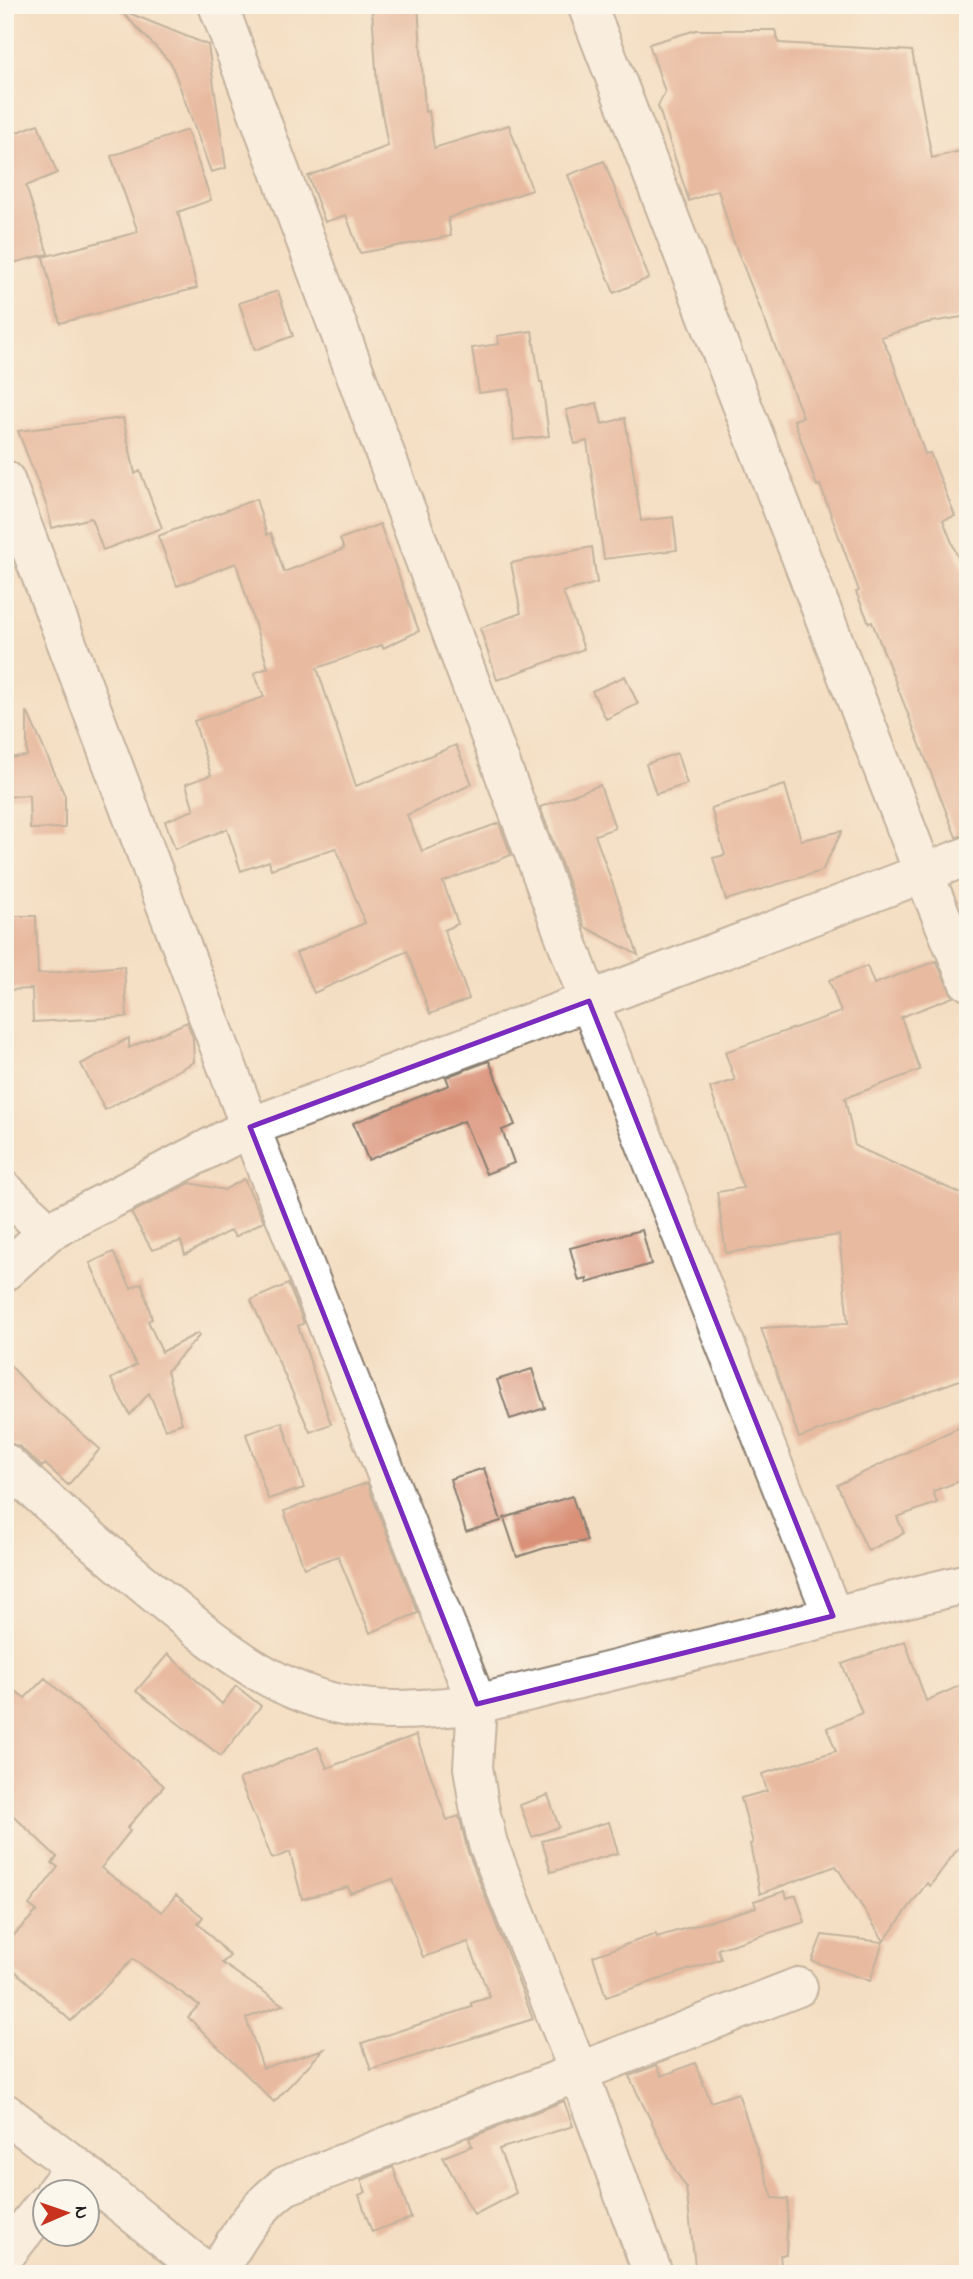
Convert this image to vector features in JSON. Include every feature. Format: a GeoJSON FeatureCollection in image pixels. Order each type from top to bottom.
{"type":"FeatureCollection","features":[{"type":"Feature","properties":{"kind":"street"},"geometry":{"type":"LineString","coordinates":[[218,5],[589,1001],[833,1616]]}},
{"type":"Feature","properties":{"kind":"street"},"geometry":{"type":"LineString","coordinates":[[587,5],[968,981]]}},
{"type":"Feature","properties":{"kind":"street"},"geometry":{"type":"LineString","coordinates":[[5,480],[250,1127],[477,1704],[473,1767],[488,1844],[579,2073],[653,2274]]}},
{"type":"Feature","properties":{"kind":"street"},"geometry":{"type":"LineString","coordinates":[[5,1271],[48,1232],[250,1127],[968,856]]}},
{"type":"Feature","properties":{"kind":"street"},"geometry":{"type":"LineString","coordinates":[[5,1191],[48,1232]]}},
{"type":"Feature","properties":{"kind":"street"},"geometry":{"type":"LineString","coordinates":[[5,1463],[128,1571],[233,1657],[294,1691],[350,1706],[408,1711],[477,1704],[968,1583]]}},
{"type":"Feature","properties":{"kind":"street"},"geometry":{"type":"LineString","coordinates":[[216,2274],[251,2218],[266,2200],[285,2186],[798,1987]]}},
{"type":"Feature","properties":{"kind":"street"},"geometry":{"type":"LineString","coordinates":[[5,2113],[64,2178]]}},
{"type":"Feature","properties":{"kind":"street"},"geometry":{"type":"LineString","coordinates":[[102,2204],[208,2274]]}},
{"type":"Feature","properties":{"kind":"street"},"geometry":{"type":"LineString","coordinates":[[5,2255],[32,2221]]}},
{"type":"Feature","properties":{"kind":"highlighted area"},"geometry":{"type":"Polygon","coordinates":[[[589,1001],[833,1616],[477,1704],[250,1127],[589,1001]]]}},
{"type":"Feature","properties":{"kind":"building"},"geometry":{"type":"Polygon","coordinates":[[[418,5],[425,112],[429,111],[434,148],[509,125],[532,190],[448,218],[451,236],[360,253],[346,215],[325,222],[308,176],[388,146],[377,85],[372,9],[418,5]]]}},
{"type":"Feature","properties":{"kind":"building"},"geometry":{"type":"Polygon","coordinates":[[[119,9],[208,45],[226,168],[211,172],[171,63],[119,9]]]}},
{"type":"Feature","properties":{"kind":"building"},"geometry":{"type":"Polygon","coordinates":[[[696,30],[775,30],[779,43],[912,51],[932,158],[968,149],[968,316],[926,323],[881,337],[891,357],[925,454],[930,453],[955,516],[943,520],[968,583],[968,835],[956,837],[872,622],[869,623],[856,592],[859,591],[794,420],[803,417],[733,240],[718,190],[689,201],[658,106],[665,92],[649,44],[696,30]]]}},
{"type":"Feature","properties":{"kind":"building"},"geometry":{"type":"Polygon","coordinates":[[[38,124],[57,173],[26,186],[48,254],[5,265],[5,137],[38,124]]]}},
{"type":"Feature","properties":{"kind":"building"},"geometry":{"type":"Polygon","coordinates":[[[187,130],[211,200],[178,212],[197,288],[60,323],[43,257],[138,232],[111,156],[187,130]]]}},
{"type":"Feature","properties":{"kind":"building"},"geometry":{"type":"Polygon","coordinates":[[[604,161],[649,278],[614,293],[568,175],[604,161]]]}},
{"type":"Feature","properties":{"kind":"building"},"geometry":{"type":"Polygon","coordinates":[[[278,291],[293,336],[255,350],[239,303],[278,291]]]}},
{"type":"Feature","properties":{"kind":"building"},"geometry":{"type":"Polygon","coordinates":[[[532,331],[549,436],[514,440],[509,389],[479,393],[472,348],[499,344],[497,336],[532,331]]]}},
{"type":"Feature","properties":{"kind":"building"},"geometry":{"type":"Polygon","coordinates":[[[597,403],[602,424],[625,418],[641,521],[673,517],[677,550],[604,559],[587,441],[575,444],[566,410],[597,403]]]}},
{"type":"Feature","properties":{"kind":"building"},"geometry":{"type":"Polygon","coordinates":[[[123,418],[135,474],[140,471],[162,528],[103,550],[91,518],[52,528],[47,507],[18,431],[123,418]]]}},
{"type":"Feature","properties":{"kind":"building"},"geometry":{"type":"Polygon","coordinates":[[[256,499],[267,535],[271,533],[284,572],[344,549],[340,539],[380,524],[419,631],[383,648],[382,645],[317,668],[356,786],[456,745],[472,784],[407,815],[422,851],[499,823],[511,855],[443,882],[458,924],[444,930],[469,999],[430,1014],[407,951],[314,993],[296,953],[365,923],[336,848],[271,869],[269,861],[241,871],[227,829],[175,849],[165,821],[194,810],[186,784],[211,775],[194,721],[264,697],[254,673],[268,668],[236,563],[177,586],[158,536],[256,499]]]}},
{"type":"Feature","properties":{"kind":"building"},"geometry":{"type":"Polygon","coordinates":[[[592,547],[597,583],[563,592],[584,649],[497,680],[480,628],[521,613],[511,563],[592,547]]]}},
{"type":"Feature","properties":{"kind":"building"},"geometry":{"type":"Polygon","coordinates":[[[625,676],[638,704],[606,719],[592,691],[625,676]]]}},
{"type":"Feature","properties":{"kind":"building"},"geometry":{"type":"Polygon","coordinates":[[[27,711],[65,796],[65,828],[30,829],[29,795],[5,797],[5,758],[27,756],[27,711]]]}},
{"type":"Feature","properties":{"kind":"building"},"geometry":{"type":"Polygon","coordinates":[[[677,753],[687,784],[656,794],[646,764],[677,753]]]}},
{"type":"Feature","properties":{"kind":"building"},"geometry":{"type":"Polygon","coordinates":[[[600,785],[615,828],[595,835],[638,955],[585,927],[540,807],[600,785]]]}},
{"type":"Feature","properties":{"kind":"building"},"geometry":{"type":"Polygon","coordinates":[[[785,785],[801,840],[842,831],[822,871],[726,900],[713,858],[725,855],[711,808],[785,785]]]}},
{"type":"Feature","properties":{"kind":"building"},"geometry":{"type":"Polygon","coordinates":[[[5,916],[36,916],[38,974],[124,966],[127,1017],[33,1022],[32,989],[5,990],[5,916]]]}},
{"type":"Feature","properties":{"kind":"building"},"geometry":{"type":"Polygon","coordinates":[[[936,961],[953,997],[901,1017],[920,1070],[845,1098],[855,1146],[968,1197],[968,1377],[799,1438],[761,1328],[848,1323],[839,1235],[726,1253],[717,1192],[743,1188],[710,1088],[735,1080],[725,1052],[841,1012],[829,980],[867,966],[874,984],[936,961]]]}},
{"type":"Feature","properties":{"kind":"building"},"geometry":{"type":"Polygon","coordinates":[[[187,1022],[193,1038],[194,1062],[105,1110],[81,1064],[129,1038],[129,1048],[187,1022]]]}},
{"type":"Feature","properties":{"kind":"building"},"geometry":{"type":"Polygon","coordinates":[[[489,1061],[515,1125],[502,1130],[514,1163],[486,1174],[464,1121],[368,1160],[353,1123],[449,1085],[446,1077],[489,1061]]]}},
{"type":"Feature","properties":{"kind":"building"},"geometry":{"type":"Polygon","coordinates":[[[244,1179],[264,1221],[235,1237],[231,1230],[185,1255],[181,1241],[152,1250],[131,1213],[190,1183],[224,1190],[244,1179]]]}},
{"type":"Feature","properties":{"kind":"building"},"geometry":{"type":"Polygon","coordinates":[[[642,1230],[651,1264],[587,1283],[587,1279],[579,1281],[570,1248],[642,1230]]]}},
{"type":"Feature","properties":{"kind":"building"},"geometry":{"type":"Polygon","coordinates":[[[113,1252],[131,1288],[142,1283],[152,1319],[148,1321],[162,1352],[198,1333],[200,1335],[167,1371],[182,1423],[165,1429],[149,1393],[130,1415],[111,1379],[136,1365],[90,1263],[113,1252]]]}},
{"type":"Feature","properties":{"kind":"building"},"geometry":{"type":"Polygon","coordinates":[[[288,1284],[304,1323],[298,1326],[331,1424],[310,1432],[251,1300],[288,1284]]]}},
{"type":"Feature","properties":{"kind":"building"},"geometry":{"type":"Polygon","coordinates":[[[5,1360],[34,1391],[100,1449],[68,1485],[45,1464],[42,1467],[19,1446],[5,1442],[5,1360]]]}},
{"type":"Feature","properties":{"kind":"building"},"geometry":{"type":"Polygon","coordinates":[[[532,1369],[545,1408],[510,1419],[497,1380],[532,1369]]]}},
{"type":"Feature","properties":{"kind":"building"},"geometry":{"type":"Polygon","coordinates":[[[282,1422],[304,1488],[268,1499],[246,1434],[282,1422]]]}},
{"type":"Feature","properties":{"kind":"building"},"geometry":{"type":"Polygon","coordinates":[[[968,1423],[968,1478],[933,1491],[937,1503],[897,1517],[904,1533],[868,1551],[837,1485],[968,1423]]]}},
{"type":"Feature","properties":{"kind":"building"},"geometry":{"type":"Polygon","coordinates":[[[484,1468],[501,1521],[466,1532],[450,1479],[484,1468]]]}},
{"type":"Feature","properties":{"kind":"building"},"geometry":{"type":"Polygon","coordinates":[[[367,1483],[418,1613],[370,1633],[338,1556],[304,1568],[284,1511],[367,1483]]]}},
{"type":"Feature","properties":{"kind":"building"},"geometry":{"type":"Polygon","coordinates":[[[572,1496],[587,1541],[545,1548],[517,1557],[504,1518],[572,1496]]]}},
{"type":"Feature","properties":{"kind":"building"},"geometry":{"type":"Polygon","coordinates":[[[905,1641],[926,1701],[968,1682],[968,1835],[930,1886],[927,1883],[884,1941],[836,1866],[760,1894],[750,1844],[753,1843],[741,1798],[767,1791],[762,1774],[836,1751],[827,1728],[862,1713],[842,1664],[905,1641]]]}},
{"type":"Feature","properties":{"kind":"building"},"geometry":{"type":"Polygon","coordinates":[[[168,1654],[222,1704],[236,1686],[261,1706],[221,1756],[136,1691],[168,1654]]]}},
{"type":"Feature","properties":{"kind":"building"},"geometry":{"type":"Polygon","coordinates":[[[45,1678],[164,1786],[127,1828],[130,1831],[101,1868],[162,1912],[176,1895],[203,1917],[198,1923],[230,1956],[222,1963],[283,2005],[246,2018],[263,2068],[324,2049],[274,2102],[188,2017],[199,2005],[133,1959],[71,2021],[5,1962],[5,1944],[37,1911],[29,1905],[58,1867],[52,1863],[57,1857],[5,1808],[5,1683],[25,1698],[45,1678]]]}},
{"type":"Feature","properties":{"kind":"building"},"geometry":{"type":"Polygon","coordinates":[[[416,1735],[447,1820],[459,1816],[468,1852],[533,2019],[371,2070],[362,2043],[472,2007],[471,2003],[490,1997],[468,1942],[423,1957],[393,1879],[350,1893],[348,1887],[302,1899],[290,1852],[272,1859],[239,1779],[318,1747],[327,1768],[416,1735]]]}},
{"type":"Feature","properties":{"kind":"building"},"geometry":{"type":"Polygon","coordinates":[[[548,1795],[559,1827],[532,1837],[520,1805],[548,1795]]]}},
{"type":"Feature","properties":{"kind":"building"},"geometry":{"type":"Polygon","coordinates":[[[609,1822],[618,1853],[551,1872],[542,1841],[609,1822]]]}},
{"type":"Feature","properties":{"kind":"building"},"geometry":{"type":"Polygon","coordinates":[[[785,1891],[787,1898],[796,1895],[805,1922],[718,1949],[721,1959],[606,1997],[593,1956],[656,1934],[657,1937],[756,1907],[754,1901],[785,1891]]]}},
{"type":"Feature","properties":{"kind":"building"},"geometry":{"type":"Polygon","coordinates":[[[822,1935],[883,1942],[870,1981],[812,1961],[822,1935]]]}},
{"type":"Feature","properties":{"kind":"building"},"geometry":{"type":"Polygon","coordinates":[[[695,2063],[711,2102],[738,2093],[773,2198],[788,2199],[786,2255],[780,2255],[782,2274],[696,2274],[686,2187],[629,2076],[657,2065],[662,2076],[695,2063]]]}},
{"type":"Feature","properties":{"kind":"building"},"geometry":{"type":"Polygon","coordinates":[[[564,2101],[573,2126],[499,2149],[516,2193],[474,2215],[443,2157],[472,2146],[469,2138],[564,2101]]]}},
{"type":"Feature","properties":{"kind":"building"},"geometry":{"type":"Polygon","coordinates":[[[393,2167],[411,2218],[372,2232],[359,2195],[366,2192],[361,2180],[393,2167]]]}}]}
